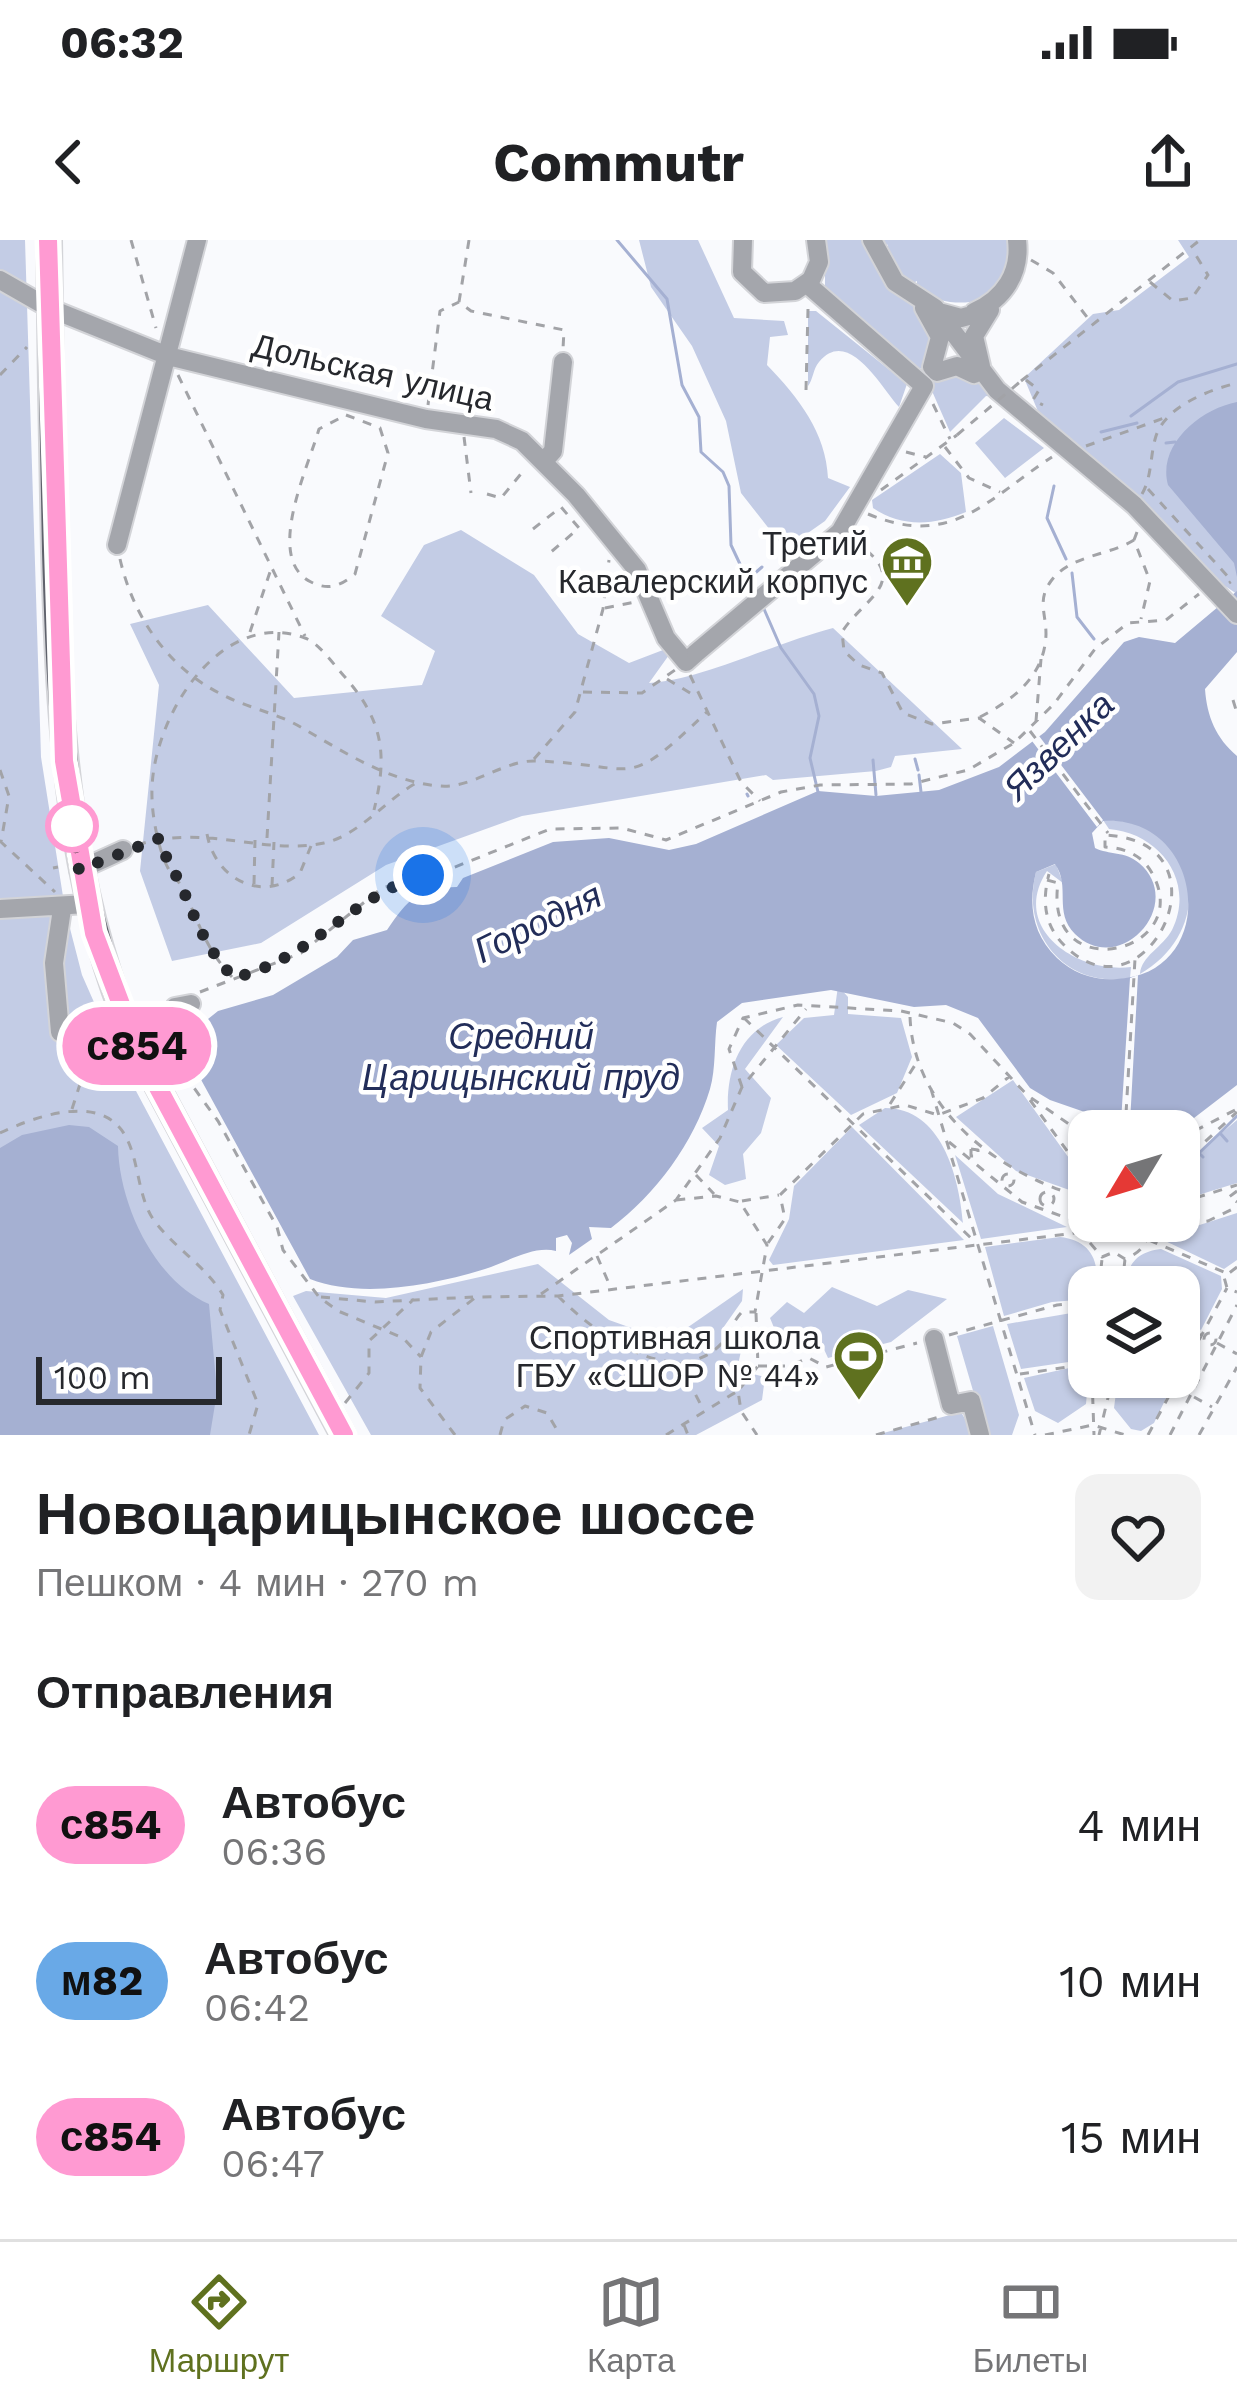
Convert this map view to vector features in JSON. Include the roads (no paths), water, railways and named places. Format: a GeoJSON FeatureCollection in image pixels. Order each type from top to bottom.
{"type":"FeatureCollection","features":[{"type":"Feature","properties":{"kind":"main road"},"geometry":{"type":"LineString","coordinates":[[49,240],[63,868],[72,907],[139,1052],[344,1435]]}},
{"type":"Feature","properties":{"kind":"street"},"geometry":{"type":"LineString","coordinates":[[117,545],[197,240]]}},
{"type":"Feature","properties":{"kind":"street"},"geometry":{"type":"LineString","coordinates":[[743,240],[742,272],[764,292],[813,291],[926,379],[978,370]]}},
{"type":"Feature","properties":{"kind":"street"},"geometry":{"type":"LineString","coordinates":[[813,291],[819,262],[816,240]]}},
{"type":"Feature","properties":{"kind":"street"},"geometry":{"type":"LineString","coordinates":[[872,240],[895,281],[937,311],[978,370],[1139,510],[1237,614]]}},
{"type":"Feature","properties":{"kind":"street"},"geometry":{"type":"LineString","coordinates":[[926,379],[972,315],[999,295],[1018,247]]}},
{"type":"Feature","properties":{"kind":"street","name":"Дольская улица"},"geometry":{"type":"LineString","coordinates":[[0,280],[49,308],[168,356],[426,419],[496,429],[541,457],[610,537],[637,570],[653,610],[686,661],[840,532],[926,379]]}},
{"type":"Feature","properties":{"kind":"street"},"geometry":{"type":"LineString","coordinates":[[926,379],[940,337],[924,308],[972,315],[990,310],[974,336],[978,370]]}},
{"type":"Feature","properties":{"kind":"street"},"geometry":{"type":"LineString","coordinates":[[541,457],[553,451],[563,362]]}},
{"type":"Feature","properties":{"kind":"street"},"geometry":{"type":"LineString","coordinates":[[63,868],[123,850]]}},
{"type":"Feature","properties":{"kind":"street"},"geometry":{"type":"LineString","coordinates":[[0,909],[72,907],[54,963],[60,1032]]}},
{"type":"Feature","properties":{"kind":"street"},"geometry":{"type":"LineString","coordinates":[[139,1052],[158,1042],[175,1007],[191,1004]]}},
{"type":"Feature","properties":{"kind":"street"},"geometry":{"type":"LineString","coordinates":[[934,1339],[951,1405],[970,1401],[980,1435]]}},
{"type":"Feature","properties":{"kind":"water"},"geometry":{"type":"Polygon","coordinates":[[[1237,402],[1237,577],[1234,563],[1168,485],[1166,470],[1184,431],[1209,412],[1237,402]]]}},
{"type":"Feature","properties":{"kind":"water","name":"Средний Царицынский пруд"},"geometry":{"type":"Polygon","coordinates":[[[1237,591],[1237,652],[1205,689],[1214,726],[1237,756],[1237,1085],[1200,1113],[1079,1110],[1030,1088],[978,1018],[946,1005],[914,1007],[831,990],[742,1003],[717,1022],[710,1089],[694,1129],[671,1166],[611,1228],[589,1227],[592,1239],[569,1255],[572,1243],[567,1235],[556,1238],[556,1251],[530,1252],[485,1269],[420,1284],[352,1288],[310,1279],[187,1054],[198,1027],[218,1011],[273,995],[337,957],[353,940],[387,930],[408,903],[424,892],[457,887],[463,878],[553,842],[609,838],[669,850],[696,844],[818,791],[876,796],[939,790],[999,767],[1045,732],[1124,642],[1139,637],[1175,643],[1237,591]],[[1103,821],[1092,833],[1095,848],[1139,863],[1152,880],[1156,898],[1142,930],[1128,942],[1111,947],[1093,945],[1068,926],[1055,864],[1036,872],[1032,896],[1037,929],[1063,963],[1084,975],[1117,979],[1151,971],[1173,951],[1186,925],[1188,896],[1181,867],[1164,842],[1138,826],[1103,821]]]}},
{"type":"Feature","properties":{"kind":"water"},"geometry":{"type":"Polygon","coordinates":[[[69,1125],[89,1127],[118,1146],[125,1192],[144,1238],[172,1278],[209,1304],[217,1392],[210,1435],[0,1435],[0,1148],[22,1135],[69,1125]]]}},
{"type":"Feature","properties":{"kind":"waterway"},"geometry":{"type":"LineString","coordinates":[[617,240],[667,299],[682,385],[699,417],[701,452],[723,472],[729,486],[731,545],[755,596]]}},
{"type":"Feature","properties":{"kind":"waterway"},"geometry":{"type":"LineString","coordinates":[[1131,416],[1178,382],[1237,364]]}},
{"type":"Feature","properties":{"kind":"waterway"},"geometry":{"type":"LineString","coordinates":[[1101,432],[1137,423]]}},
{"type":"Feature","properties":{"kind":"waterway"},"geometry":{"type":"LineString","coordinates":[[1166,443],[1175,442]]}},
{"type":"Feature","properties":{"kind":"waterway"},"geometry":{"type":"LineString","coordinates":[[1054,486],[1047,518],[1066,559]]}},
{"type":"Feature","properties":{"kind":"waterway"},"geometry":{"type":"LineString","coordinates":[[746,581],[762,567]]}},
{"type":"Feature","properties":{"kind":"waterway"},"geometry":{"type":"LineString","coordinates":[[1072,573],[1077,617],[1094,639]]}},
{"type":"Feature","properties":{"kind":"waterway"},"geometry":{"type":"LineString","coordinates":[[764,609],[781,648],[814,694],[819,716],[810,758],[818,792]]}},
{"type":"Feature","properties":{"kind":"waterway"},"geometry":{"type":"LineString","coordinates":[[915,759],[918,770]]}},
{"type":"Feature","properties":{"kind":"waterway"},"geometry":{"type":"LineString","coordinates":[[873,760],[876,795]]}},
{"type":"Feature","properties":{"kind":"waterway"},"geometry":{"type":"LineString","coordinates":[[919,775],[921,792]]}},
{"type":"Feature","properties":{"kind":"waterway"},"geometry":{"type":"LineString","coordinates":[[1227,1141],[1220,1133],[1237,1116]]}},
{"type":"Feature","properties":{"kind":"waterway"},"geometry":{"type":"LineString","coordinates":[[1203,1157],[1199,1153],[1220,1133]]}},
{"type":"Feature","properties":{"kind":"place","name":"Третий Кавалерский корпус"},"geometry":{"type":"Point","coordinates":[907,608]}},
{"type":"Feature","properties":{"kind":"place","name":"Спортивная школа ГБУ «СШОР № 44»"},"geometry":{"type":"Point","coordinates":[859,1402]}},
{"type":"Feature","properties":{"kind":"water label","name":"Язвенка"},"geometry":{"type":"Point","coordinates":[1059,746]}},
{"type":"Feature","properties":{"kind":"water label","name":"Городня"},"geometry":{"type":"Point","coordinates":[538,923]}}]}
